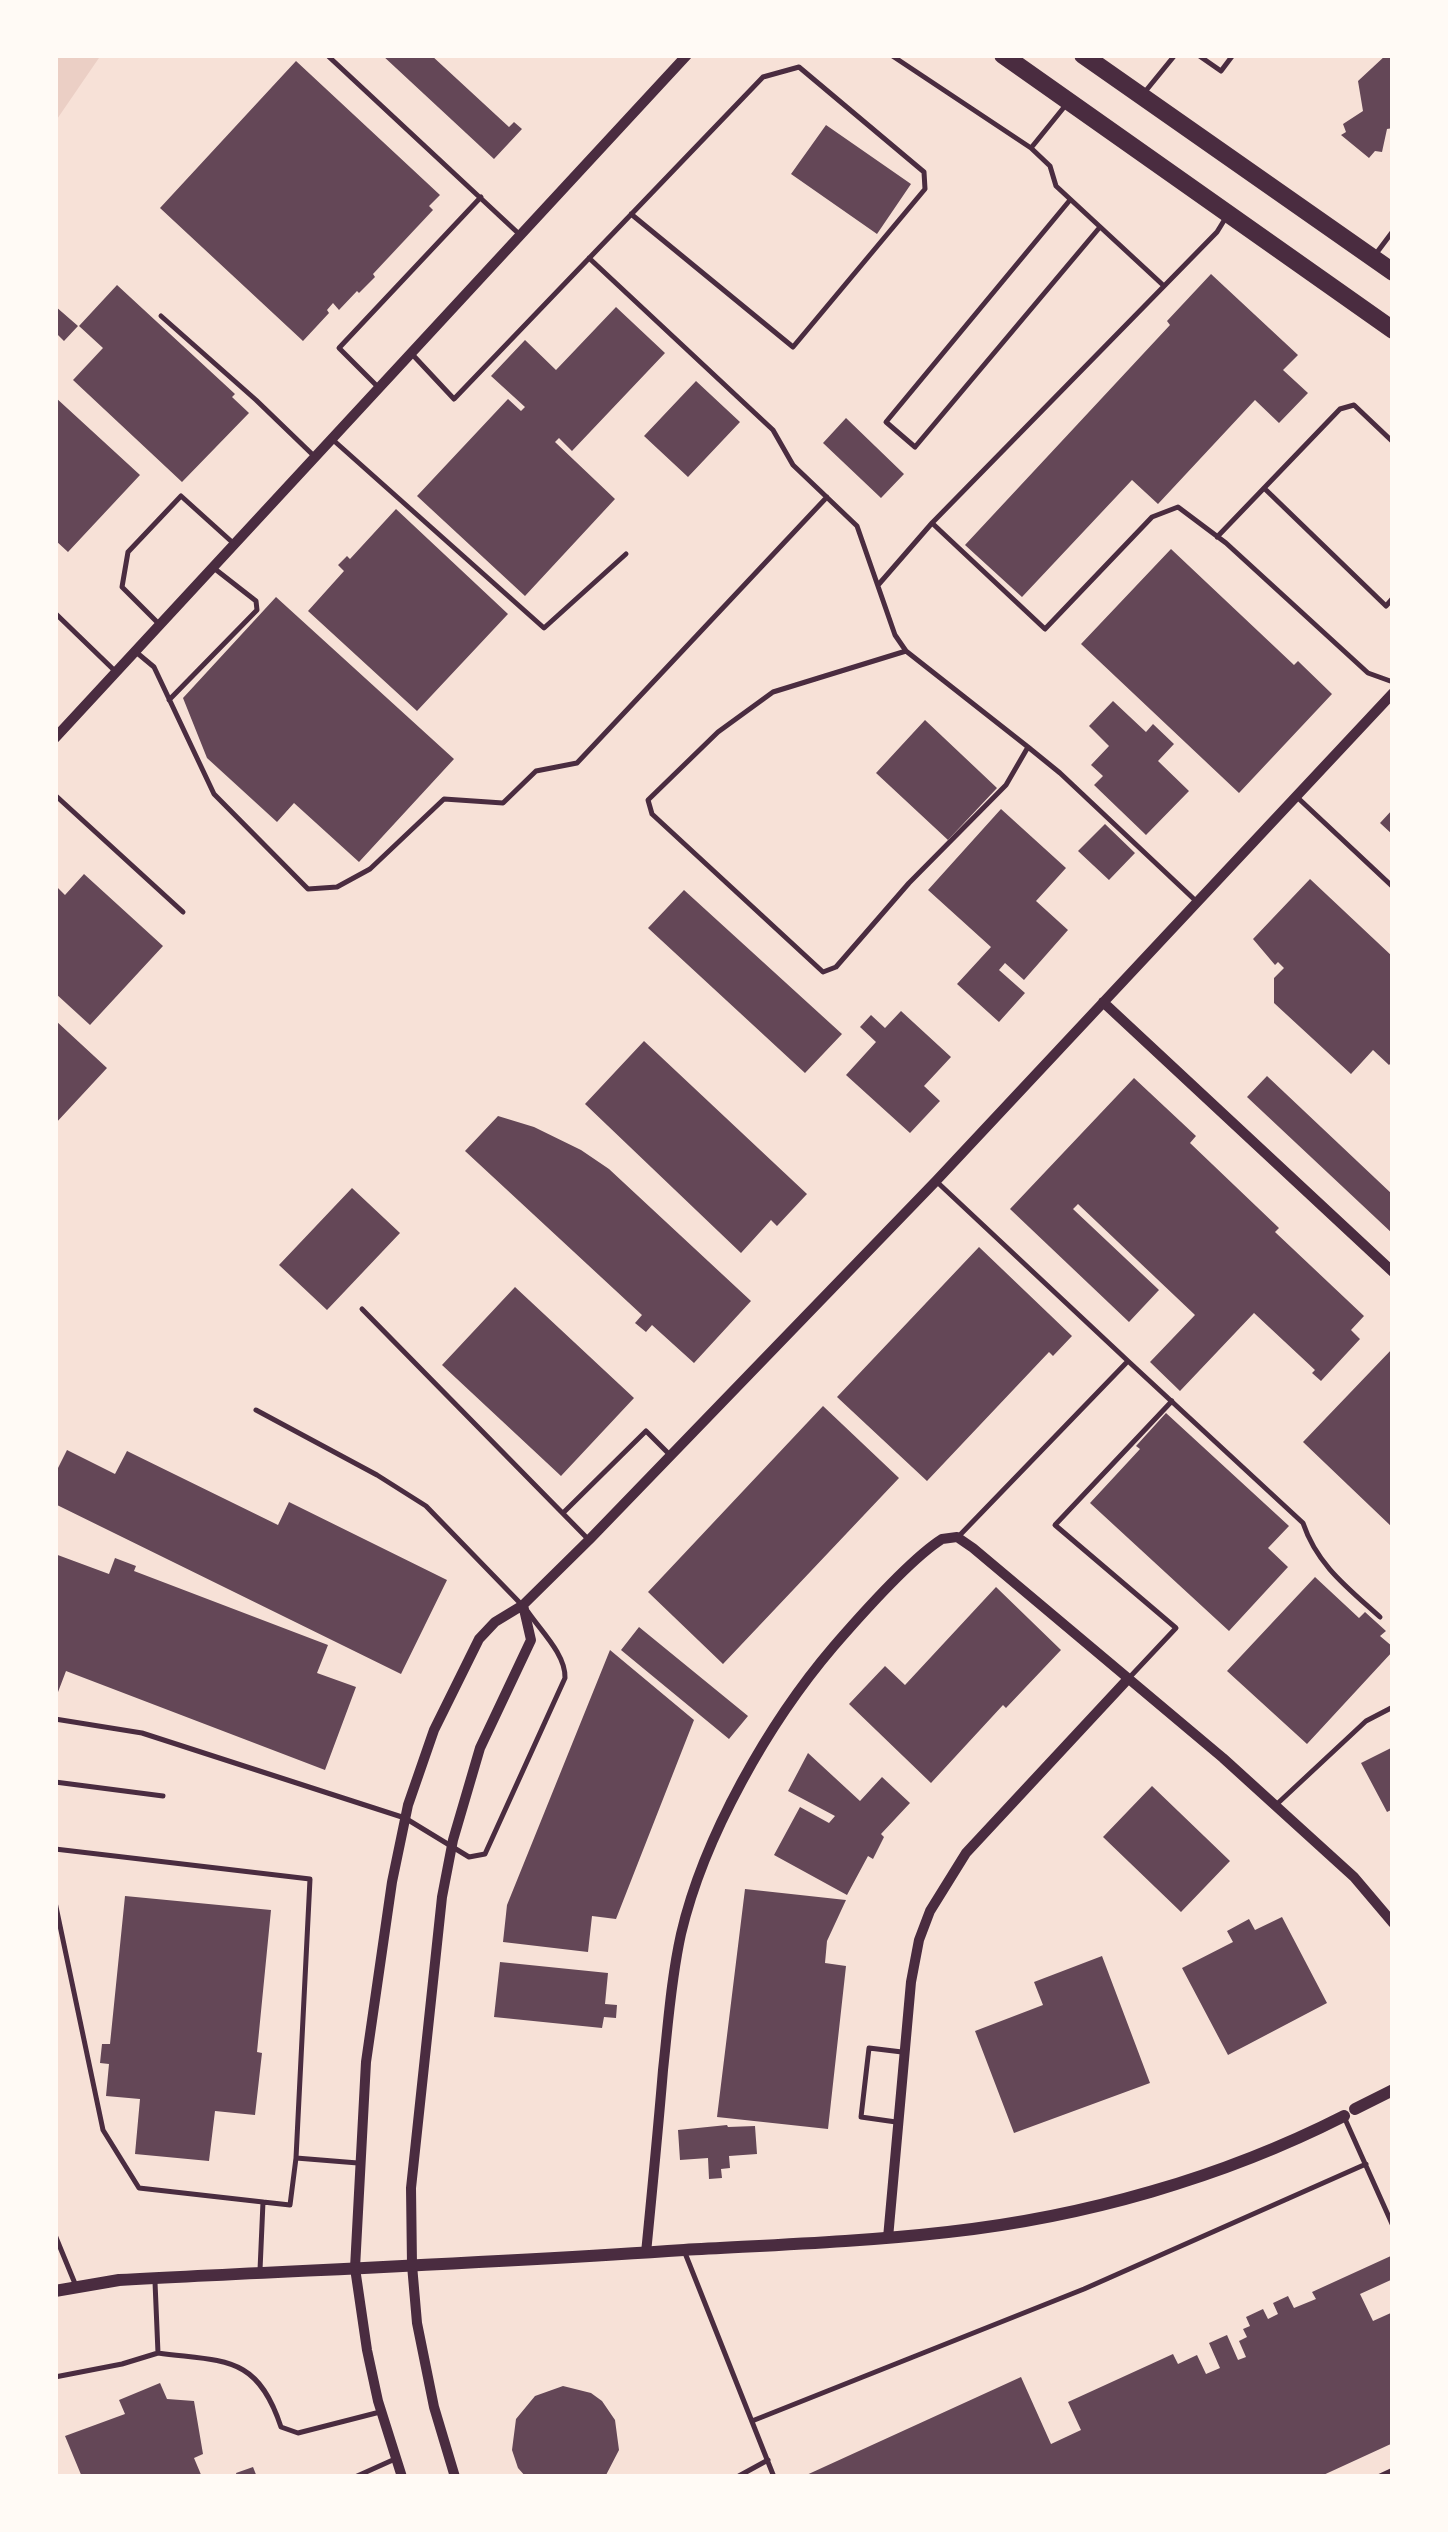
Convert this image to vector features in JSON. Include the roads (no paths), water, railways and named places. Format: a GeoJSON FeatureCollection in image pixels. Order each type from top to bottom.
{"type":"FeatureCollection","features":[{"type":"Feature","properties":{"kind":"highway"},"geometry":{"type":"LineString","coordinates":[[1002,55],[1393,330]]}},
{"type":"Feature","properties":{"kind":"highway"},"geometry":{"type":"LineString","coordinates":[[1083,55],[1393,272]]}},
{"type":"Feature","properties":{"kind":"street"},"geometry":{"type":"LineString","coordinates":[[55,738],[687,55]]}},
{"type":"Feature","properties":{"kind":"street"},"geometry":{"type":"LineString","coordinates":[[402,2477],[366,2350],[355,2268],[366,2062],[405,1818],[434,1730],[479,1639],[495,1622],[522,1605],[590,1540],[936,1182],[1393,692]]}},
{"type":"Feature","properties":{"kind":"street"},"geometry":{"type":"LineString","coordinates":[[1103,1002],[1393,1272]]}},
{"type":"Feature","properties":{"kind":"street"},"geometry":{"type":"LineString","coordinates":[[646,2253],[670,2004],[680,1936],[690,1901],[760,1747],[817,1666],[854,1622],[934,1544],[957,1537],[1275,1806],[1354,1877],[1393,1923]]}},
{"type":"Feature","properties":{"kind":"street"},"geometry":{"type":"LineString","coordinates":[[455,2477],[425,2369],[412,2265],[410,2188],[442,1897],[480,1748],[531,1640],[522,1605]]}},
{"type":"Feature","properties":{"kind":"street"},"geometry":{"type":"LineString","coordinates":[[888,2238],[919,1940],[944,1887],[966,1853],[1127,1680]]}},
{"type":"Feature","properties":{"kind":"street"},"geometry":{"type":"LineString","coordinates":[[55,2291],[155,2278],[646,2253],[952,2232],[1066,2213],[1250,2157],[1393,2090]]}},
{"type":"Feature","properties":{"kind":"lane"},"geometry":{"type":"LineString","coordinates":[[328,55],[520,235]]}},
{"type":"Feature","properties":{"kind":"lane"},"geometry":{"type":"LineString","coordinates":[[892,55],[1031,148],[1050,166],[1056,186],[1164,286]]}},
{"type":"Feature","properties":{"kind":"lane"},"geometry":{"type":"LineString","coordinates":[[1142,96],[1175,55]]}},
{"type":"Feature","properties":{"kind":"lane"},"geometry":{"type":"LineString","coordinates":[[1198,55],[1221,72],[1233,55]]}},
{"type":"Feature","properties":{"kind":"lane"},"geometry":{"type":"LineString","coordinates":[[411,354],[454,398],[763,76],[799,67],[924,172],[924,188],[793,347],[631,214]]}},
{"type":"Feature","properties":{"kind":"lane"},"geometry":{"type":"LineString","coordinates":[[1031,148],[1069,101]]}},
{"type":"Feature","properties":{"kind":"lane"},"geometry":{"type":"LineString","coordinates":[[379,388],[339,348],[481,197]]}},
{"type":"Feature","properties":{"kind":"lane"},"geometry":{"type":"LineString","coordinates":[[1070,200],[886,422],[915,448],[1100,228]]}},
{"type":"Feature","properties":{"kind":"lane"},"geometry":{"type":"LineString","coordinates":[[878,584],[932,523],[1217,232],[1229,212]]}},
{"type":"Feature","properties":{"kind":"lane"},"geometry":{"type":"LineString","coordinates":[[1373,258],[1393,231]]}},
{"type":"Feature","properties":{"kind":"lane"},"geometry":{"type":"LineString","coordinates":[[589,258],[773,430],[793,465],[857,526],[906,652],[1060,773],[1197,902]]}},
{"type":"Feature","properties":{"kind":"lane"},"geometry":{"type":"LineString","coordinates":[[162,316],[315,457]]}},
{"type":"Feature","properties":{"kind":"lane"},"geometry":{"type":"LineString","coordinates":[[1217,537],[1340,409],[1354,405],[1393,442]]}},
{"type":"Feature","properties":{"kind":"lane"},"geometry":{"type":"LineString","coordinates":[[332,439],[544,628],[626,554]]}},
{"type":"Feature","properties":{"kind":"lane"},"geometry":{"type":"LineString","coordinates":[[1264,488],[1386,606],[1393,598]]}},
{"type":"Feature","properties":{"kind":"lane"},"geometry":{"type":"LineString","coordinates":[[160,625],[122,587],[128,552],[181,496],[234,544]]}},
{"type":"Feature","properties":{"kind":"lane"},"geometry":{"type":"LineString","coordinates":[[135,651],[154,667],[214,794],[308,889],[337,886],[370,869],[444,799],[502,803],[536,771],[578,763],[827,497]]}},
{"type":"Feature","properties":{"kind":"lane"},"geometry":{"type":"LineString","coordinates":[[932,523],[1044,629],[1152,517],[1178,508],[1217,537],[1368,674],[1393,682]]}},
{"type":"Feature","properties":{"kind":"lane"},"geometry":{"type":"LineString","coordinates":[[169,700],[257,610],[256,601],[213,567]]}},
{"type":"Feature","properties":{"kind":"lane"},"geometry":{"type":"LineString","coordinates":[[55,614],[116,672]]}},
{"type":"Feature","properties":{"kind":"lane"},"geometry":{"type":"LineString","coordinates":[[55,628],[62,620]]}},
{"type":"Feature","properties":{"kind":"lane"},"geometry":{"type":"LineString","coordinates":[[906,652],[773,692],[718,732],[648,800],[652,814],[823,972],[836,967],[1006,784],[1028,746]]}},
{"type":"Feature","properties":{"kind":"lane"},"geometry":{"type":"LineString","coordinates":[[55,795],[183,912]]}},
{"type":"Feature","properties":{"kind":"lane"},"geometry":{"type":"LineString","coordinates":[[1296,796],[1393,887]]}},
{"type":"Feature","properties":{"kind":"lane"},"geometry":{"type":"LineString","coordinates":[[936,1182],[1303,1523],[1323,1565],[1380,1617]]}},
{"type":"Feature","properties":{"kind":"lane"},"geometry":{"type":"LineString","coordinates":[[362,1309],[590,1540]]}},
{"type":"Feature","properties":{"kind":"lane"},"geometry":{"type":"LineString","coordinates":[[957,1537],[1128,1361]]}},
{"type":"Feature","properties":{"kind":"lane"},"geometry":{"type":"LineString","coordinates":[[1127,1680],[1176,1628],[1055,1525],[1172,1402]]}},
{"type":"Feature","properties":{"kind":"lane"},"geometry":{"type":"LineString","coordinates":[[55,1719],[142,1733],[405,1818],[469,1857],[484,1854],[489,1848],[565,1678],[565,1667],[522,1605],[426,1506],[256,1410]]}},
{"type":"Feature","properties":{"kind":"lane"},"geometry":{"type":"LineString","coordinates":[[564,1513],[646,1431],[670,1456]]}},
{"type":"Feature","properties":{"kind":"lane"},"geometry":{"type":"LineString","coordinates":[[1275,1806],[1366,1720],[1393,1707]]}},
{"type":"Feature","properties":{"kind":"lane"},"geometry":{"type":"LineString","coordinates":[[55,1782],[163,1796]]}},
{"type":"Feature","properties":{"kind":"lane"},"geometry":{"type":"LineString","coordinates":[[55,1849],[310,1878],[296,2158],[290,2205],[138,2188],[103,2130],[55,1902]]}},
{"type":"Feature","properties":{"kind":"lane"},"geometry":{"type":"LineString","coordinates":[[899,2122],[861,2118],[869,2048],[905,2053]]}},
{"type":"Feature","properties":{"kind":"lane"},"geometry":{"type":"LineString","coordinates":[[1350,2113],[1366,2164],[1393,2226]]}},
{"type":"Feature","properties":{"kind":"lane"},"geometry":{"type":"LineString","coordinates":[[296,2158],[361,2163]]}},
{"type":"Feature","properties":{"kind":"lane"},"geometry":{"type":"LineString","coordinates":[[752,2421],[1084,2290],[1366,2164]]}},
{"type":"Feature","properties":{"kind":"lane"},"geometry":{"type":"LineString","coordinates":[[260,2273],[263,2202]]}},
{"type":"Feature","properties":{"kind":"lane"},"geometry":{"type":"LineString","coordinates":[[55,2235],[76,2286]]}},
{"type":"Feature","properties":{"kind":"lane"},"geometry":{"type":"LineString","coordinates":[[684,2250],[774,2477]]}},
{"type":"Feature","properties":{"kind":"lane"},"geometry":{"type":"LineString","coordinates":[[155,2278],[158,2353]]}},
{"type":"Feature","properties":{"kind":"lane"},"geometry":{"type":"LineString","coordinates":[[55,2377],[158,2353],[236,2364],[250,2373],[272,2399],[281,2427],[298,2433],[381,2412]]}},
{"type":"Feature","properties":{"kind":"lane"},"geometry":{"type":"LineString","coordinates":[[355,2477],[396,2459]]}},
{"type":"Feature","properties":{"kind":"lane"},"geometry":{"type":"LineString","coordinates":[[737,2477],[768,2460]]}},
{"type":"Feature","properties":{"kind":"lane"},"geometry":{"type":"LineString","coordinates":[[1378,2477],[1393,2470]]}}]}
